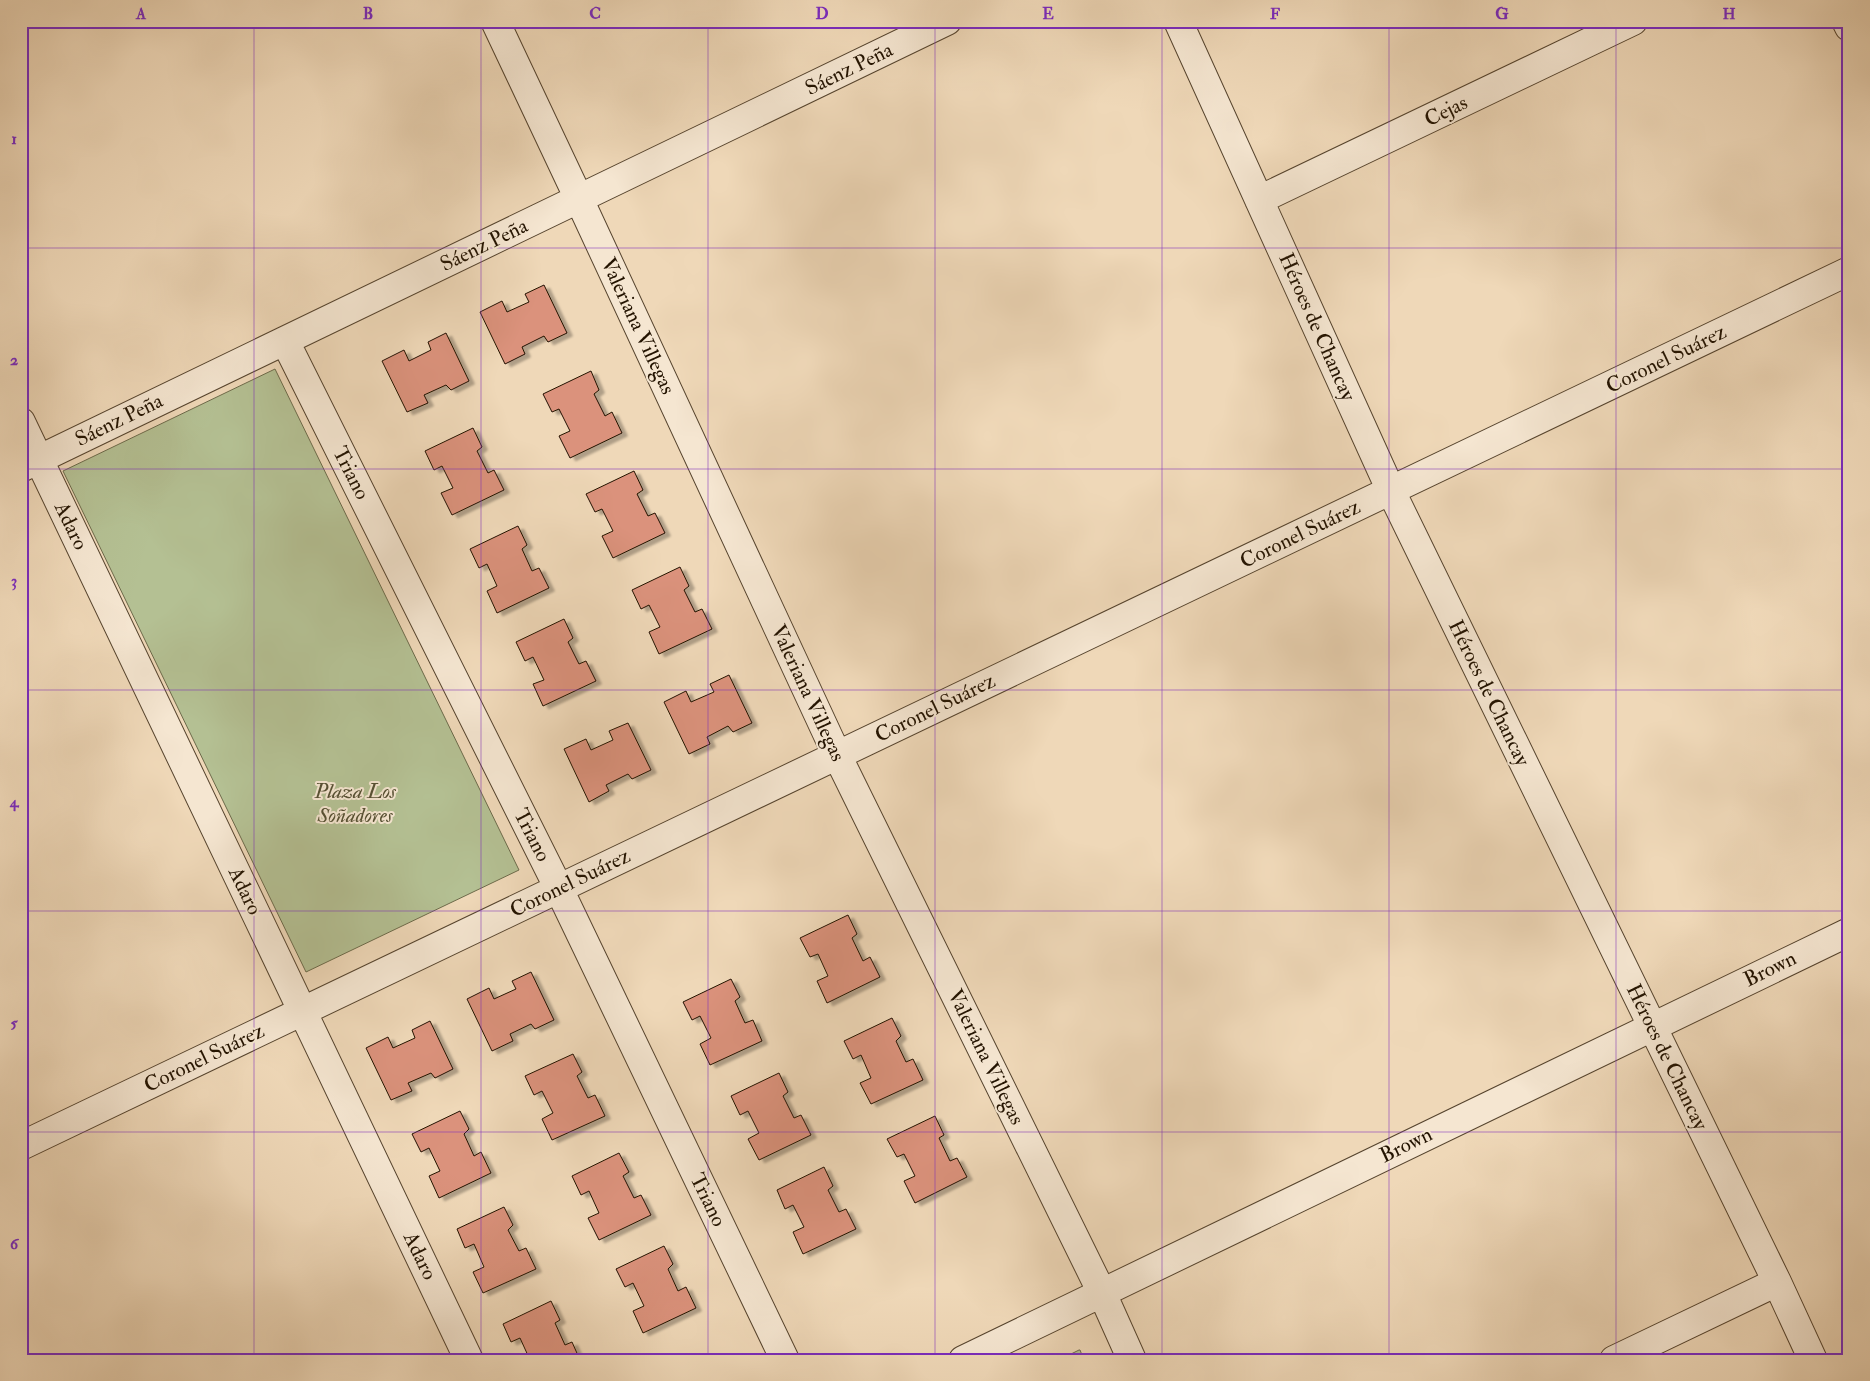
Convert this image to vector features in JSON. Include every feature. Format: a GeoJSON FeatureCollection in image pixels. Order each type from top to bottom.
{"type":"FeatureCollection","features":[{"type":"Feature","properties":{"kind":"street","name":"Valeriana Villegas"},"geometry":{"type":"LineString","coordinates":[[495,21],[837,755],[1102,1293],[1132,1360]]}},
{"type":"Feature","properties":{"kind":"street","name":"Sáenz Peña"},"geometry":{"type":"LineString","coordinates":[[30,464],[947,21]]}},
{"type":"Feature","properties":{"kind":"street","name":"Héroes de Chancay"},"geometry":{"type":"LineString","coordinates":[[1178,21],[1391,490],[1777,1282],[1813,1360]]}},
{"type":"Feature","properties":{"kind":"street","name":"Cejas"},"geometry":{"type":"LineString","coordinates":[[1259,200],[1633,21]]}},
{"type":"Feature","properties":{"kind":"street"},"geometry":{"type":"LineString","coordinates":[[1846,21],[1849,27]]}},
{"type":"Feature","properties":{"kind":"street","name":"Coronel Suárez"},"geometry":{"type":"LineString","coordinates":[[21,1146],[1849,271]]}},
{"type":"Feature","properties":{"kind":"street","name":"Triano"},"geometry":{"type":"LineString","coordinates":[[285,341],[559,889],[785,1360]]}},
{"type":"Feature","properties":{"kind":"street","name":"Adaro"},"geometry":{"type":"LineString","coordinates":[[21,422],[30,464],[303,1011],[469,1360]]}},
{"type":"Feature","properties":{"kind":"street","name":"Brown"},"geometry":{"type":"LineString","coordinates":[[963,1360],[1849,932]]}},
{"type":"Feature","properties":{"kind":"street"},"geometry":{"type":"LineString","coordinates":[[1614,1360],[1777,1282]]}},
{"type":"Feature","properties":{"kind":"green space","name":"Plaza Los Soñadores"},"geometry":{"type":"Polygon","coordinates":[[[275,369],[519,870],[306,972],[63,471],[275,369]]]}},
{"type":"Feature","properties":{"kind":"green space"},"geometry":{"type":"Polygon","coordinates":[[[1079,1350],[1084,1360],[1059,1360],[1079,1350]]]}},
{"type":"Feature","properties":{"kind":"building"},"geometry":{"type":"Polygon","coordinates":[[[544,285],[567,333],[548,342],[544,336],[522,347],[525,354],[505,364],[480,312],[502,301],[507,312],[529,302],[525,294],[544,285]]]}},
{"type":"Feature","properties":{"kind":"building"},"geometry":{"type":"Polygon","coordinates":[[[446,333],[469,381],[451,390],[446,385],[424,395],[428,403],[407,412],[382,361],[404,350],[409,361],[431,350],[428,342],[446,333]]]}},
{"type":"Feature","properties":{"kind":"building"},"geometry":{"type":"Polygon","coordinates":[[[591,371],[599,390],[594,394],[605,416],[612,412],[622,433],[570,458],[559,436],[570,431],[559,409],[552,412],[543,394],[591,371]]]}},
{"type":"Feature","properties":{"kind":"building"},"geometry":{"type":"Polygon","coordinates":[[[473,428],[482,447],[477,451],[488,473],[494,470],[504,490],[452,515],[441,493],[453,488],[442,466],[434,470],[425,451],[473,428]]]}},
{"type":"Feature","properties":{"kind":"building"},"geometry":{"type":"Polygon","coordinates":[[[634,471],[643,490],[637,494],[648,516],[655,513],[665,533],[613,558],[602,536],[613,531],[602,509],[595,512],[586,494],[634,471]]]}},
{"type":"Feature","properties":{"kind":"building"},"geometry":{"type":"Polygon","coordinates":[[[518,526],[527,545],[522,549],[532,571],[539,568],[549,588],[497,613],[487,591],[497,586],[487,564],[479,568],[470,549],[518,526]]]}},
{"type":"Feature","properties":{"kind":"building"},"geometry":{"type":"Polygon","coordinates":[[[680,567],[689,586],[684,590],[695,612],[702,609],[712,629],[659,654],[649,632],[660,627],[649,605],[641,609],[632,590],[680,567]]]}},
{"type":"Feature","properties":{"kind":"building"},"geometry":{"type":"Polygon","coordinates":[[[564,619],[573,638],[568,642],[579,664],[586,661],[596,681],[543,706],[533,684],[544,680],[533,657],[525,661],[516,642],[564,619]]]}},
{"type":"Feature","properties":{"kind":"building"},"geometry":{"type":"Polygon","coordinates":[[[729,675],[752,723],[733,732],[728,726],[707,737],[710,744],[689,754],[664,702],[686,691],[691,702],[714,692],[710,684],[729,675]]]}},
{"type":"Feature","properties":{"kind":"building"},"geometry":{"type":"Polygon","coordinates":[[[628,723],[651,770],[632,779],[628,774],[606,785],[609,791],[589,802],[564,749],[586,739],[591,750],[613,740],[609,731],[628,723]]]}},
{"type":"Feature","properties":{"kind":"building"},"geometry":{"type":"Polygon","coordinates":[[[848,915],[857,934],[852,938],[863,961],[870,957],[880,977],[827,1003],[817,981],[828,976],[818,954],[810,957],[800,938],[848,915]]]}},
{"type":"Feature","properties":{"kind":"building"},"geometry":{"type":"Polygon","coordinates":[[[531,972],[554,1020],[535,1029],[531,1024],[510,1034],[513,1041],[492,1051],[467,999],[489,988],[494,999],[516,989],[512,981],[531,972]]]}},
{"type":"Feature","properties":{"kind":"building"},"geometry":{"type":"Polygon","coordinates":[[[731,979],[740,997],[735,1001],[745,1023],[753,1020],[762,1041],[710,1065],[700,1044],[711,1038],[700,1016],[692,1020],[683,1002],[731,979]]]}},
{"type":"Feature","properties":{"kind":"building"},"geometry":{"type":"Polygon","coordinates":[[[892,1018],[901,1036],[896,1041],[906,1062],[913,1059],[923,1080],[871,1104],[860,1083],[871,1078],[861,1055],[853,1059],[844,1041],[892,1018]]]}},
{"type":"Feature","properties":{"kind":"building"},"geometry":{"type":"Polygon","coordinates":[[[430,1021],[453,1069],[435,1078],[431,1073],[408,1083],[412,1091],[391,1100],[366,1048],[388,1037],[393,1048],[415,1038],[412,1030],[430,1021]]]}},
{"type":"Feature","properties":{"kind":"building"},"geometry":{"type":"Polygon","coordinates":[[[573,1054],[582,1072],[577,1076],[588,1098],[595,1095],[605,1116],[552,1140],[542,1119],[553,1113],[542,1091],[534,1095],[525,1076],[573,1054]]]}},
{"type":"Feature","properties":{"kind":"building"},"geometry":{"type":"Polygon","coordinates":[[[779,1073],[788,1092],[783,1096],[794,1118],[801,1115],[811,1135],[759,1160],[748,1139],[759,1133],[748,1111],[740,1115],[731,1096],[779,1073]]]}},
{"type":"Feature","properties":{"kind":"building"},"geometry":{"type":"Polygon","coordinates":[[[460,1111],[469,1129],[464,1134],[474,1156],[481,1152],[491,1173],[439,1198],[429,1176],[440,1171],[429,1148],[421,1152],[412,1134],[460,1111]]]}},
{"type":"Feature","properties":{"kind":"building"},"geometry":{"type":"Polygon","coordinates":[[[935,1116],[944,1135],[939,1138],[950,1161],[957,1158],[967,1177],[915,1203],[904,1181],[915,1176],[904,1154],[897,1157],[887,1139],[935,1116]]]}},
{"type":"Feature","properties":{"kind":"building"},"geometry":{"type":"Polygon","coordinates":[[[619,1153],[629,1172],[623,1176],[634,1198],[641,1195],[651,1215],[599,1240],[588,1218],[599,1213],[589,1191],[581,1195],[572,1176],[619,1153]]]}},
{"type":"Feature","properties":{"kind":"building"},"geometry":{"type":"Polygon","coordinates":[[[824,1167],[833,1186],[828,1190],[839,1212],[846,1209],[856,1229],[803,1254],[793,1232],[804,1227],[793,1205],[785,1209],[777,1190],[824,1167]]]}},
{"type":"Feature","properties":{"kind":"building"},"geometry":{"type":"Polygon","coordinates":[[[504,1207],[513,1225],[508,1230],[519,1251],[526,1248],[536,1269],[483,1293],[473,1272],[484,1267],[474,1244],[465,1248],[457,1229],[504,1207]]]}},
{"type":"Feature","properties":{"kind":"building"},"geometry":{"type":"Polygon","coordinates":[[[664,1246],[673,1264],[668,1269],[678,1291],[686,1287],[696,1308],[643,1333],[633,1311],[644,1306],[633,1283],[625,1287],[616,1269],[664,1246]]]}},
{"type":"Feature","properties":{"kind":"building"},"geometry":{"type":"Polygon","coordinates":[[[551,1301],[560,1320],[555,1323],[565,1345],[572,1342],[580,1360],[530,1360],[520,1338],[511,1342],[503,1324],[551,1301]]]}},
{"type":"Feature","properties":{"kind":"building"},"geometry":{"type":"Polygon","coordinates":[[[717,1354],[720,1360],[704,1360],[717,1354]]]}}]}
